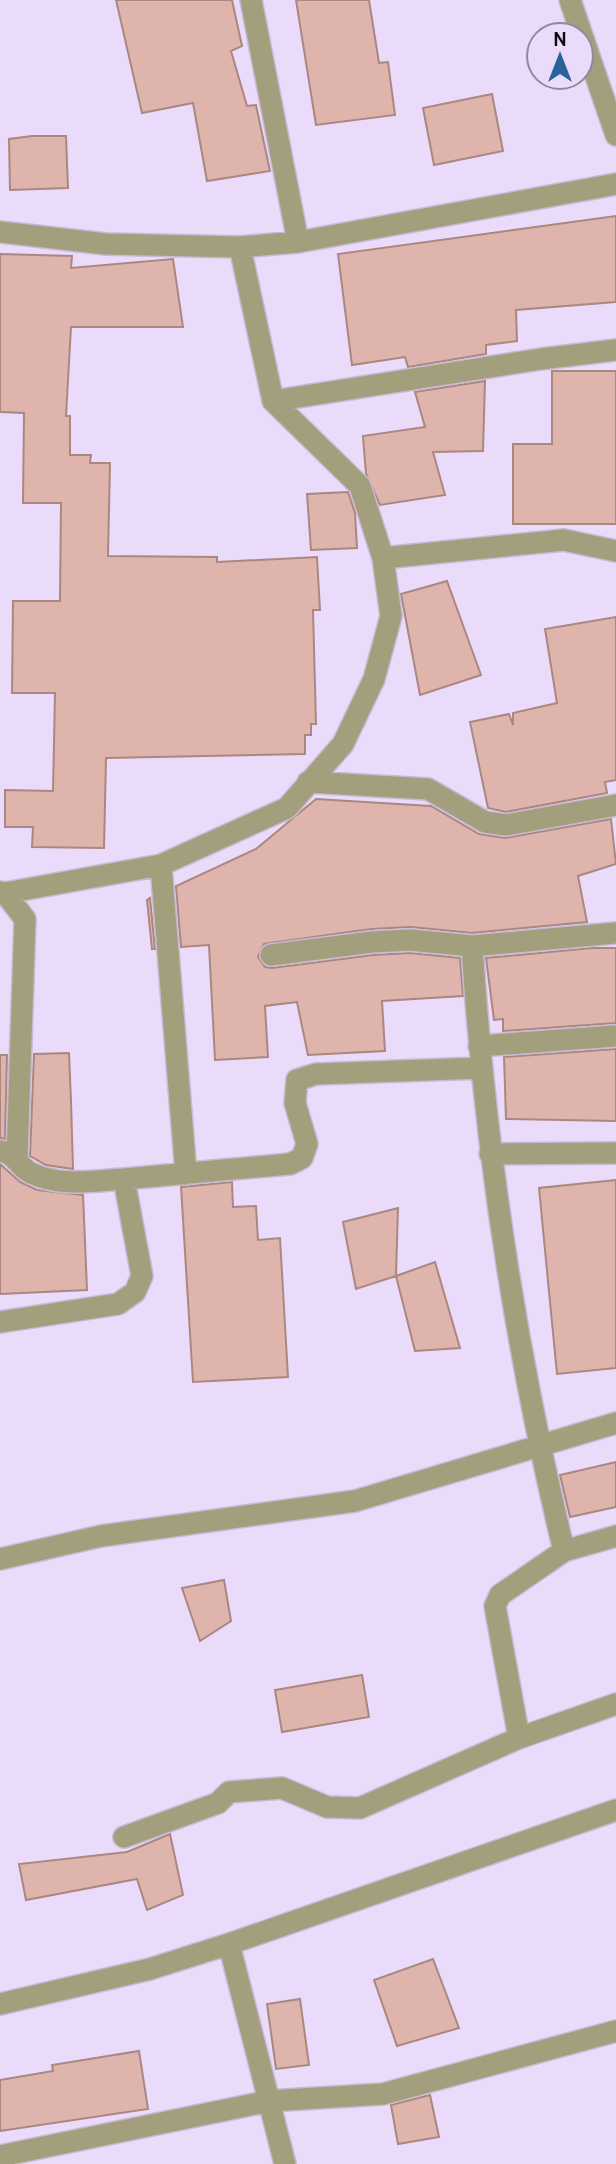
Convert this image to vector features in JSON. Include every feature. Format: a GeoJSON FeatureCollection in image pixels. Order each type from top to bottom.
{"type":"FeatureCollection","features":[{"type":"Feature","properties":{"kind":"street"},"geometry":{"type":"LineString","coordinates":[[251,0],[298,242]]}},
{"type":"Feature","properties":{"kind":"street"},"geometry":{"type":"LineString","coordinates":[[570,0],[616,135]]}},
{"type":"Feature","properties":{"kind":"street"},"geometry":{"type":"LineString","coordinates":[[0,232],[106,244],[240,247],[298,242],[616,184]]}},
{"type":"Feature","properties":{"kind":"street"},"geometry":{"type":"LineString","coordinates":[[240,247],[273,401],[360,486],[383,558],[391,616],[374,679],[342,744],[287,808],[161,864],[3,893],[25,919],[8,1155],[28,1172],[59,1182],[124,1180],[290,1164],[302,1158],[307,1144],[295,1103],[297,1080],[316,1074],[481,1068]]}},
{"type":"Feature","properties":{"kind":"street"},"geometry":{"type":"LineString","coordinates":[[273,401],[541,359],[616,350]]}},
{"type":"Feature","properties":{"kind":"street"},"geometry":{"type":"LineString","coordinates":[[383,558],[564,540],[616,551]]}},
{"type":"Feature","properties":{"kind":"street"},"geometry":{"type":"LineString","coordinates":[[308,782],[428,789],[485,822],[506,825],[616,805]]}},
{"type":"Feature","properties":{"kind":"street"},"geometry":{"type":"LineString","coordinates":[[161,864],[186,1174]]}},
{"type":"Feature","properties":{"kind":"street"},"geometry":{"type":"LineString","coordinates":[[271,955],[410,940],[472,946],[616,933]]}},
{"type":"Feature","properties":{"kind":"street"},"geometry":{"type":"LineString","coordinates":[[472,946],[490,1154],[538,1445],[564,1551]]}},
{"type":"Feature","properties":{"kind":"street"},"geometry":{"type":"LineString","coordinates":[[479,1046],[616,1036]]}},
{"type":"Feature","properties":{"kind":"street"},"geometry":{"type":"LineString","coordinates":[[490,1154],[616,1153]]}},
{"type":"Feature","properties":{"kind":"street"},"geometry":{"type":"LineString","coordinates":[[0,1322],[118,1304],[135,1292],[142,1276],[124,1180]]}},
{"type":"Feature","properties":{"kind":"street"},"geometry":{"type":"LineString","coordinates":[[0,1559],[102,1536],[355,1501],[616,1423]]}},
{"type":"Feature","properties":{"kind":"street"},"geometry":{"type":"LineString","coordinates":[[519,1738],[495,1606],[500,1595],[564,1551],[616,1536]]}},
{"type":"Feature","properties":{"kind":"street"},"geometry":{"type":"LineString","coordinates":[[124,1837],[218,1803],[229,1793],[282,1788],[327,1807],[360,1808],[519,1738],[616,1704]]}},
{"type":"Feature","properties":{"kind":"street"},"geometry":{"type":"LineString","coordinates":[[0,2004],[150,1969],[616,1810]]}},
{"type":"Feature","properties":{"kind":"street"},"geometry":{"type":"LineString","coordinates":[[229,1944],[285,2164]]}},
{"type":"Feature","properties":{"kind":"street"},"geometry":{"type":"LineString","coordinates":[[0,2156],[269,2101],[383,2094],[616,2031]]}},
{"type":"Feature","properties":{"kind":"building"},"geometry":{"type":"Polygon","coordinates":[[[116,0],[232,0],[242,46],[231,51],[247,106],[256,105],[270,171],[207,181],[193,103],[142,113],[116,0]]]}},
{"type":"Feature","properties":{"kind":"building"},"geometry":{"type":"Polygon","coordinates":[[[296,0],[369,0],[379,63],[388,62],[395,115],[316,125],[296,0]]]}},
{"type":"Feature","properties":{"kind":"building"},"geometry":{"type":"Polygon","coordinates":[[[492,94],[503,151],[434,165],[423,108],[492,94]]]}},
{"type":"Feature","properties":{"kind":"building"},"geometry":{"type":"Polygon","coordinates":[[[66,136],[68,188],[10,190],[9,139],[66,136]]]}},
{"type":"Feature","properties":{"kind":"building"},"geometry":{"type":"Polygon","coordinates":[[[616,216],[616,302],[516,310],[517,341],[486,345],[486,354],[408,367],[405,357],[352,365],[338,254],[616,216]]]}},
{"type":"Feature","properties":{"kind":"building"},"geometry":{"type":"Polygon","coordinates":[[[0,254],[72,256],[71,268],[173,259],[183,327],[71,327],[66,416],[70,416],[70,455],[91,455],[90,463],[110,463],[108,556],[217,557],[217,562],[317,557],[320,610],[313,610],[316,724],[311,724],[311,735],[305,735],[305,754],[106,758],[104,848],[32,847],[33,827],[5,827],[5,790],[53,791],[55,693],[12,693],[13,601],[60,601],[61,503],[23,503],[24,413],[0,412],[0,254]]]}},
{"type":"Feature","properties":{"kind":"building"},"geometry":{"type":"Polygon","coordinates":[[[552,371],[616,371],[616,524],[513,524],[513,444],[552,444],[552,371]]]}},
{"type":"Feature","properties":{"kind":"building"},"geometry":{"type":"Polygon","coordinates":[[[485,381],[483,451],[433,452],[445,495],[380,505],[366,474],[363,436],[425,427],[415,392],[485,381]]]}},
{"type":"Feature","properties":{"kind":"building"},"geometry":{"type":"Polygon","coordinates":[[[348,492],[355,513],[357,548],[311,550],[307,494],[348,492]]]}},
{"type":"Feature","properties":{"kind":"building"},"geometry":{"type":"Polygon","coordinates":[[[447,581],[481,675],[420,695],[401,594],[447,581]]]}},
{"type":"Feature","properties":{"kind":"building"},"geometry":{"type":"Polygon","coordinates":[[[616,617],[616,780],[605,782],[607,793],[506,812],[488,808],[470,722],[509,714],[513,725],[513,713],[557,703],[545,629],[616,617]]]}},
{"type":"Feature","properties":{"kind":"building"},"geometry":{"type":"Polygon","coordinates":[[[316,799],[431,806],[479,834],[505,838],[611,819],[616,864],[578,876],[587,922],[472,933],[411,927],[371,929],[264,944],[258,957],[265,967],[272,968],[410,953],[460,958],[463,996],[382,1001],[385,1051],[308,1055],[297,1002],[265,1006],[268,1057],[215,1060],[209,945],[181,947],[176,886],[256,849],[316,799]]]}},
{"type":"Feature","properties":{"kind":"building"},"geometry":{"type":"Polygon","coordinates":[[[150,898],[155,949],[152,949],[147,900],[150,898]]]}},
{"type":"Feature","properties":{"kind":"building"},"geometry":{"type":"Polygon","coordinates":[[[616,948],[616,1023],[503,1031],[503,1019],[494,1020],[486,958],[616,948]]]}},
{"type":"Feature","properties":{"kind":"building"},"geometry":{"type":"Polygon","coordinates":[[[616,1049],[616,1121],[506,1119],[504,1057],[616,1049]]]}},
{"type":"Feature","properties":{"kind":"building"},"geometry":{"type":"Polygon","coordinates":[[[69,1053],[73,1169],[46,1165],[30,1156],[34,1054],[69,1053]]]}},
{"type":"Feature","properties":{"kind":"building"},"geometry":{"type":"Polygon","coordinates":[[[0,1055],[7,1055],[5,1139],[0,1138],[0,1055]]]}},
{"type":"Feature","properties":{"kind":"building"},"geometry":{"type":"Polygon","coordinates":[[[0,1164],[20,1182],[37,1190],[83,1195],[87,1290],[0,1294],[0,1164]]]}},
{"type":"Feature","properties":{"kind":"building"},"geometry":{"type":"Polygon","coordinates":[[[616,1180],[616,1368],[557,1374],[539,1188],[616,1180]]]}},
{"type":"Feature","properties":{"kind":"building"},"geometry":{"type":"Polygon","coordinates":[[[232,1182],[233,1207],[256,1206],[258,1240],[280,1238],[288,1377],[193,1382],[181,1187],[232,1182]]]}},
{"type":"Feature","properties":{"kind":"building"},"geometry":{"type":"Polygon","coordinates":[[[398,1208],[396,1276],[356,1289],[343,1222],[398,1208]]]}},
{"type":"Feature","properties":{"kind":"building"},"geometry":{"type":"Polygon","coordinates":[[[435,1262],[460,1348],[415,1351],[396,1276],[435,1262]]]}},
{"type":"Feature","properties":{"kind":"building"},"geometry":{"type":"Polygon","coordinates":[[[616,1462],[616,1507],[570,1517],[560,1475],[616,1462]]]}},
{"type":"Feature","properties":{"kind":"building"},"geometry":{"type":"Polygon","coordinates":[[[224,1580],[231,1621],[200,1641],[182,1588],[224,1580]]]}},
{"type":"Feature","properties":{"kind":"building"},"geometry":{"type":"Polygon","coordinates":[[[362,1675],[369,1717],[282,1732],[275,1690],[362,1675]]]}},
{"type":"Feature","properties":{"kind":"building"},"geometry":{"type":"Polygon","coordinates":[[[170,1834],[183,1895],[147,1910],[137,1879],[26,1900],[19,1864],[127,1852],[170,1834]]]}},
{"type":"Feature","properties":{"kind":"building"},"geometry":{"type":"Polygon","coordinates":[[[433,1959],[459,2028],[397,2046],[374,1980],[433,1959]]]}},
{"type":"Feature","properties":{"kind":"building"},"geometry":{"type":"Polygon","coordinates":[[[300,1999],[309,2065],[276,2069],[267,2004],[300,1999]]]}},
{"type":"Feature","properties":{"kind":"building"},"geometry":{"type":"Polygon","coordinates":[[[139,2051],[148,2109],[0,2131],[0,2080],[53,2071],[52,2065],[139,2051]]]}},
{"type":"Feature","properties":{"kind":"building"},"geometry":{"type":"Polygon","coordinates":[[[430,2095],[439,2137],[398,2144],[391,2105],[430,2095]]]}}]}
